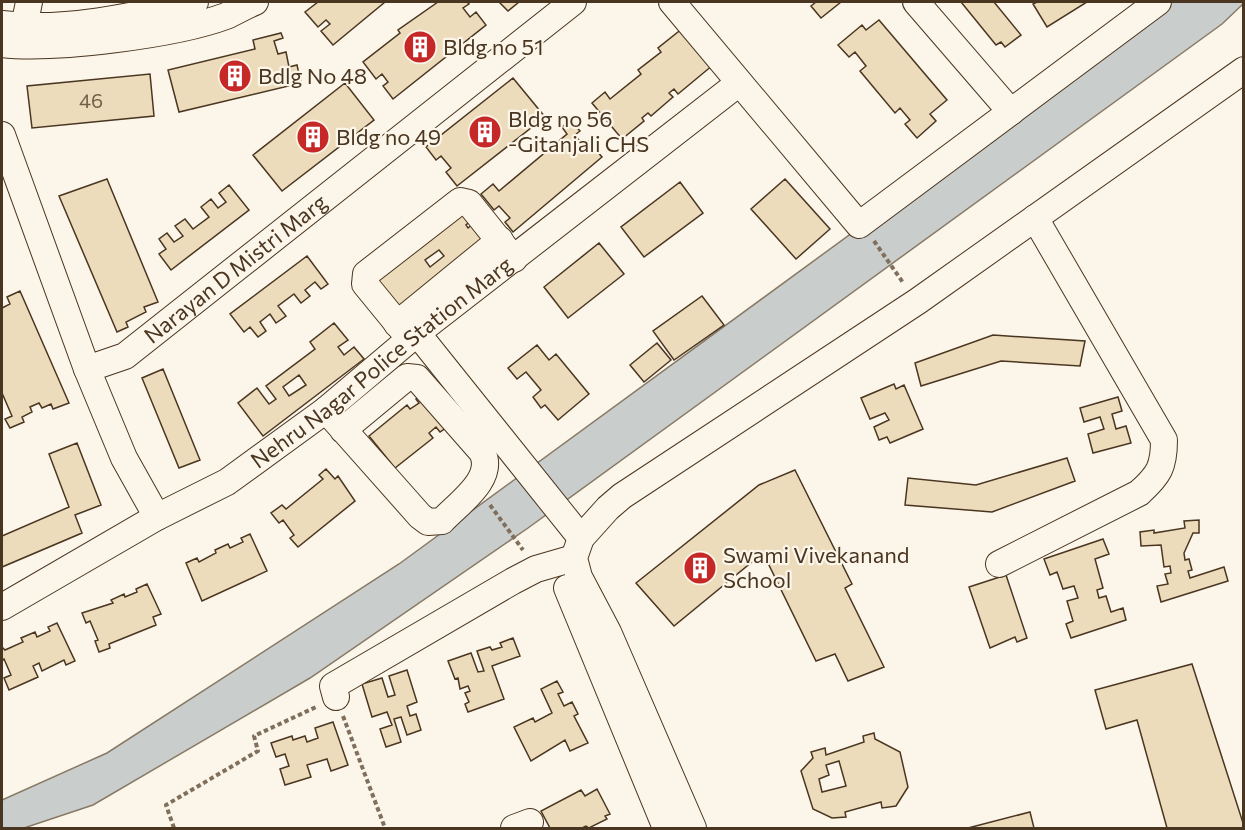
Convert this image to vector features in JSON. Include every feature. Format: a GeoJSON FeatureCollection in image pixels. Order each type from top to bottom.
{"type":"FeatureCollection","features":[{"type":"Feature","properties":{"kind":"street"},"geometry":{"type":"LineString","coordinates":[[29,2],[11,35],[114,39],[184,12],[225,16],[255,2]]}},
{"type":"Feature","properties":{"kind":"street","name":"Narayan D Mistri Marg"},"geometry":{"type":"LineString","coordinates":[[87,369],[126,356],[573,2]]}},
{"type":"Feature","properties":{"kind":"street"},"geometry":{"type":"LineString","coordinates":[[672,2],[859,225],[1158,2]]}},
{"type":"Feature","properties":{"kind":"street"},"geometry":{"type":"LineString","coordinates":[[916,2],[1011,112]]}},
{"type":"Feature","properties":{"kind":"street"},"geometry":{"type":"LineString","coordinates":[[666,828],[571,598],[571,546],[584,519],[601,515],[622,496],[918,301],[1244,70]]}},
{"type":"Feature","properties":{"kind":"street","name":"Nehru Nagar Police Station Marg"},"geometry":{"type":"LineString","coordinates":[[2,607],[157,517],[227,482],[326,410],[408,332],[507,249],[739,83]]}},
{"type":"Feature","properties":{"kind":"street"},"geometry":{"type":"LineString","coordinates":[[2,135],[87,369],[124,458],[157,517]]}},
{"type":"Feature","properties":{"kind":"street"},"geometry":{"type":"LineString","coordinates":[[507,249],[470,203],[460,201],[366,274],[365,284],[408,332],[467,416],[492,445],[538,483],[571,546],[579,577],[608,632],[693,828]]}},
{"type":"Feature","properties":{"kind":"street"},"geometry":{"type":"LineString","coordinates":[[999,564],[1139,493],[1153,481],[1164,462],[1164,440],[1035,218]]}},
{"type":"Feature","properties":{"kind":"street"},"geometry":{"type":"LineString","coordinates":[[343,430],[407,377],[417,378],[467,416]]}},
{"type":"Feature","properties":{"kind":"street"},"geometry":{"type":"LineString","coordinates":[[326,410],[428,522],[442,521],[481,480],[492,445]]}},
{"type":"Feature","properties":{"kind":"street"},"geometry":{"type":"LineString","coordinates":[[336,697],[333,686],[571,546]]}},
{"type":"Feature","properties":{"kind":"path"},"geometry":{"type":"LineString","coordinates":[[870,235],[906,287]]}},
{"type":"Feature","properties":{"kind":"path"},"geometry":{"type":"LineString","coordinates":[[484,498],[520,546]]}},
{"type":"Feature","properties":{"kind":"path"},"geometry":{"type":"LineString","coordinates":[[174,828],[166,805],[258,751],[254,736],[336,697],[386,828]]}},
{"type":"Feature","properties":{"kind":"shaded area"},"geometry":{"type":"Polygon","coordinates":[[[1168,2],[1243,2],[1243,4],[1222,24],[528,528],[310,678],[93,805],[24,828],[2,828],[2,800],[107,753],[399,564],[1168,2]]]}},
{"type":"Feature","properties":{"kind":"building"},"geometry":{"type":"Polygon","coordinates":[[[318,2],[385,2],[333,45],[321,31],[330,24],[326,20],[318,27],[305,12],[318,2]]]}},
{"type":"Feature","properties":{"kind":"building","name":"Bldg no 51"},"geometry":{"type":"Polygon","coordinates":[[[438,2],[467,2],[469,4],[463,8],[470,17],[476,12],[486,25],[393,99],[383,86],[388,82],[382,74],[376,79],[363,62],[400,33],[398,30],[438,2]]]}},
{"type":"Feature","properties":{"kind":"building"},"geometry":{"type":"Polygon","coordinates":[[[499,2],[519,2],[508,11],[499,2]]]}},
{"type":"Feature","properties":{"kind":"building"},"geometry":{"type":"Polygon","coordinates":[[[816,2],[841,2],[821,18],[811,6],[816,2]]]}},
{"type":"Feature","properties":{"kind":"building"},"geometry":{"type":"Polygon","coordinates":[[[961,2],[994,2],[1021,35],[1005,47],[1001,42],[996,45],[961,2]]]}},
{"type":"Feature","properties":{"kind":"building"},"geometry":{"type":"Polygon","coordinates":[[[1037,2],[1087,2],[1047,27],[1033,4],[1037,2]]]}},
{"type":"Feature","properties":{"kind":"building"},"geometry":{"type":"Polygon","coordinates":[[[879,20],[947,100],[930,114],[936,121],[917,138],[905,124],[910,120],[900,108],[895,113],[860,71],[866,66],[855,52],[849,57],[838,45],[862,25],[866,30],[879,20]]]}},
{"type":"Feature","properties":{"kind":"building"},"geometry":{"type":"Polygon","coordinates":[[[683,28],[713,65],[678,94],[674,89],[669,93],[673,97],[651,116],[648,113],[642,118],[644,121],[622,139],[592,103],[605,92],[610,99],[641,74],[638,70],[661,52],[658,48],[683,28]]]}},
{"type":"Feature","properties":{"kind":"building","name":"Bdlg No 48"},"geometry":{"type":"Polygon","coordinates":[[[281,33],[283,38],[274,41],[278,54],[286,52],[289,67],[297,65],[301,83],[179,112],[168,70],[255,49],[253,40],[281,33]]]}},
{"type":"Feature","properties":{"kind":"building"},"geometry":{"type":"Polygon","coordinates":[[[150,74],[154,116],[32,128],[27,86],[150,74]]]}},
{"type":"Feature","properties":{"kind":"building","name":"Bldg no 56 -Gitanjali CHS"},"geometry":{"type":"Polygon","coordinates":[[[513,78],[545,117],[457,186],[446,172],[451,168],[441,156],[436,160],[426,147],[513,78]]]}},
{"type":"Feature","properties":{"kind":"building","name":"Bldg no 49"},"geometry":{"type":"Polygon","coordinates":[[[345,83],[374,120],[282,191],[253,155],[345,83]]]}},
{"type":"Feature","properties":{"kind":"building"},"geometry":{"type":"Polygon","coordinates":[[[570,120],[580,131],[575,135],[583,145],[588,141],[602,157],[513,232],[505,222],[510,218],[499,206],[494,210],[481,194],[493,184],[499,191],[567,134],[562,127],[570,120]]]}},
{"type":"Feature","properties":{"kind":"building"},"geometry":{"type":"Polygon","coordinates":[[[107,179],[158,302],[144,307],[146,312],[126,322],[128,327],[117,332],[59,196],[107,179]]]}},
{"type":"Feature","properties":{"kind":"building"},"geometry":{"type":"Polygon","coordinates":[[[785,179],[830,229],[796,259],[751,209],[785,179]]]}},
{"type":"Feature","properties":{"kind":"building"},"geometry":{"type":"Polygon","coordinates":[[[680,182],[703,213],[644,257],[621,227],[680,182]]]}},
{"type":"Feature","properties":{"kind":"building"},"geometry":{"type":"Polygon","coordinates":[[[229,185],[249,210],[171,270],[159,254],[166,249],[159,239],[167,233],[174,242],[183,236],[175,226],[185,219],[193,229],[209,217],[201,207],[211,199],[218,208],[226,202],[219,193],[229,185]]]}},
{"type":"Feature","properties":{"kind":"building"},"geometry":{"type":"Polygon","coordinates":[[[465,204],[475,217],[466,225],[468,228],[478,220],[494,241],[398,317],[368,280],[465,204]]]}},
{"type":"Feature","properties":{"kind":"building"},"geometry":{"type":"Polygon","coordinates":[[[599,243],[624,274],[568,318],[544,287],[599,243]]]}},
{"type":"Feature","properties":{"kind":"building"},"geometry":{"type":"Polygon","coordinates":[[[439,250],[444,256],[430,267],[425,260],[439,250]]]}},
{"type":"Feature","properties":{"kind":"building"},"geometry":{"type":"Polygon","coordinates":[[[307,256],[328,284],[321,289],[315,282],[305,290],[310,296],[301,303],[294,294],[278,306],[286,316],[276,323],[270,314],[260,322],[266,331],[258,337],[250,327],[244,332],[230,314],[307,256]]]}},
{"type":"Feature","properties":{"kind":"building"},"geometry":{"type":"Polygon","coordinates":[[[20,291],[69,403],[53,409],[51,404],[42,408],[39,403],[30,407],[32,412],[22,417],[24,422],[10,428],[5,419],[12,416],[2,393],[2,308],[10,304],[7,297],[20,291]]]}},
{"type":"Feature","properties":{"kind":"building"},"geometry":{"type":"Polygon","coordinates":[[[702,296],[724,325],[674,360],[653,331],[702,296]]]}},
{"type":"Feature","properties":{"kind":"building"},"geometry":{"type":"Polygon","coordinates":[[[334,323],[348,340],[338,347],[344,355],[354,347],[364,359],[263,436],[238,403],[257,388],[269,404],[276,399],[266,386],[315,349],[310,342],[334,323]],[[299,375],[283,387],[289,396],[306,385],[299,375]]]}},
{"type":"Feature","properties":{"kind":"building"},"geometry":{"type":"Polygon","coordinates":[[[993,335],[1085,341],[1080,366],[1001,361],[921,386],[915,363],[993,335]]]}},
{"type":"Feature","properties":{"kind":"building"},"geometry":{"type":"Polygon","coordinates":[[[657,343],[671,360],[644,382],[630,365],[657,343]]]}},
{"type":"Feature","properties":{"kind":"building"},"geometry":{"type":"Polygon","coordinates":[[[537,345],[549,360],[556,354],[589,394],[558,420],[545,405],[541,408],[533,397],[541,390],[526,372],[517,379],[508,368],[537,345]]]}},
{"type":"Feature","properties":{"kind":"building"},"geometry":{"type":"Polygon","coordinates":[[[163,369],[200,460],[179,468],[142,378],[163,369]]]}},
{"type":"Feature","properties":{"kind":"building"},"geometry":{"type":"Polygon","coordinates":[[[894,384],[896,389],[904,385],[923,429],[890,443],[887,437],[879,440],[874,427],[889,420],[885,413],[870,419],[861,398],[894,384]]]}},
{"type":"Feature","properties":{"kind":"building"},"geometry":{"type":"Polygon","coordinates":[[[424,392],[450,425],[440,432],[436,427],[429,433],[433,438],[395,468],[369,436],[407,405],[410,409],[419,403],[416,399],[424,392]]]}},
{"type":"Feature","properties":{"kind":"building"},"geometry":{"type":"Polygon","coordinates":[[[1118,397],[1122,411],[1112,414],[1116,429],[1126,426],[1131,443],[1093,453],[1088,434],[1104,429],[1100,417],[1084,422],[1080,408],[1118,397]]]}},
{"type":"Feature","properties":{"kind":"building"},"geometry":{"type":"Polygon","coordinates":[[[77,443],[101,505],[75,515],[82,533],[2,567],[2,536],[69,507],[49,454],[77,443]]]}},
{"type":"Feature","properties":{"kind":"building"},"geometry":{"type":"Polygon","coordinates":[[[1067,458],[1075,481],[992,512],[905,505],[908,478],[976,485],[1067,458]]]}},
{"type":"Feature","properties":{"kind":"building"},"geometry":{"type":"Polygon","coordinates":[[[326,469],[335,479],[338,476],[355,501],[298,547],[290,538],[294,535],[283,520],[279,523],[271,513],[282,505],[286,509],[323,479],[319,475],[326,469]]]}},
{"type":"Feature","properties":{"kind":"building","name":"Swami Vivekanand School"},"geometry":{"type":"Polygon","coordinates":[[[795,470],[852,584],[845,588],[884,667],[848,681],[835,654],[816,661],[763,553],[674,626],[636,583],[759,485],[795,470]]]}},
{"type":"Feature","properties":{"kind":"building"},"geometry":{"type":"Polygon","coordinates":[[[1199,520],[1199,533],[1193,533],[1184,553],[1185,560],[1189,559],[1192,570],[1188,571],[1190,578],[1224,567],[1228,581],[1161,602],[1157,586],[1168,584],[1165,574],[1171,573],[1170,566],[1164,567],[1161,545],[1141,546],[1140,532],[1154,530],[1154,533],[1185,528],[1184,521],[1199,520]]]}},
{"type":"Feature","properties":{"kind":"building"},"geometry":{"type":"Polygon","coordinates":[[[250,534],[267,571],[202,601],[186,563],[197,558],[199,562],[228,544],[230,548],[243,542],[241,538],[250,534]]]}},
{"type":"Feature","properties":{"kind":"building"},"geometry":{"type":"Polygon","coordinates":[[[1103,539],[1109,554],[1095,559],[1103,588],[1097,590],[1099,598],[1106,596],[1111,612],[1123,608],[1126,620],[1071,638],[1066,624],[1073,621],[1067,601],[1078,598],[1074,586],[1063,589],[1057,572],[1050,575],[1044,559],[1103,539]]]}},
{"type":"Feature","properties":{"kind":"building"},"geometry":{"type":"Polygon","coordinates":[[[1006,575],[1027,638],[1017,642],[1015,637],[990,648],[969,587],[1006,575]]]}},
{"type":"Feature","properties":{"kind":"building"},"geometry":{"type":"Polygon","coordinates":[[[147,584],[161,614],[153,617],[156,625],[109,644],[110,648],[99,652],[95,641],[98,640],[90,621],[86,623],[82,613],[113,603],[111,600],[124,594],[125,597],[137,592],[136,589],[147,584]]]}},
{"type":"Feature","properties":{"kind":"building"},"geometry":{"type":"Polygon","coordinates":[[[57,623],[75,661],[66,665],[64,660],[42,671],[39,663],[33,666],[38,677],[9,690],[4,678],[11,675],[4,659],[2,661],[2,647],[5,650],[23,642],[21,638],[35,632],[37,637],[50,631],[48,627],[57,623]]]}},
{"type":"Feature","properties":{"kind":"building"},"geometry":{"type":"Polygon","coordinates":[[[513,638],[520,656],[492,666],[504,699],[468,712],[465,704],[469,702],[465,693],[470,691],[468,686],[460,689],[458,678],[455,679],[448,661],[471,653],[478,672],[484,671],[477,651],[490,647],[492,650],[502,647],[500,643],[513,638]]]}},
{"type":"Feature","properties":{"kind":"building"},"geometry":{"type":"Polygon","coordinates":[[[1192,664],[1244,828],[1167,828],[1137,720],[1106,729],[1095,690],[1192,664]]]}},
{"type":"Feature","properties":{"kind":"building"},"geometry":{"type":"Polygon","coordinates":[[[407,670],[417,702],[407,706],[410,716],[416,714],[421,730],[407,735],[401,717],[394,719],[401,742],[386,747],[380,729],[392,725],[387,712],[372,717],[362,684],[382,678],[388,697],[395,695],[389,676],[407,670]]]}},
{"type":"Feature","properties":{"kind":"building"},"geometry":{"type":"Polygon","coordinates":[[[557,681],[563,692],[558,694],[564,706],[572,702],[578,714],[574,716],[588,743],[570,751],[565,740],[531,761],[514,727],[533,718],[535,722],[552,713],[541,689],[557,681]]]}},
{"type":"Feature","properties":{"kind":"building"},"geometry":{"type":"Polygon","coordinates":[[[333,722],[348,765],[331,771],[327,759],[307,765],[311,777],[285,785],[280,769],[289,766],[285,754],[276,757],[271,743],[292,736],[293,740],[305,736],[307,742],[318,738],[315,728],[333,722]]]}},
{"type":"Feature","properties":{"kind":"building"},"geometry":{"type":"Polygon","coordinates":[[[874,733],[875,739],[900,752],[908,787],[896,806],[882,808],[881,802],[845,812],[846,817],[832,818],[813,809],[801,771],[813,758],[811,752],[825,748],[826,755],[864,742],[863,736],[874,733]],[[839,761],[826,765],[829,775],[819,779],[822,792],[846,786],[839,761]]]}},
{"type":"Feature","properties":{"kind":"building"},"geometry":{"type":"Polygon","coordinates":[[[597,789],[610,814],[605,816],[607,819],[589,828],[586,826],[550,828],[541,811],[581,790],[585,796],[597,789]]]}},
{"type":"Feature","properties":{"kind":"building"},"geometry":{"type":"Polygon","coordinates":[[[1030,812],[1034,828],[968,828],[1030,812]]]}},
{"type":"Feature","properties":{"kind":"place","name":"Bldg no 51"},"geometry":{"type":"Point","coordinates":[420,47]}},
{"type":"Feature","properties":{"kind":"place","name":"Bdlg No 48"},"geometry":{"type":"Point","coordinates":[235,76]}},
{"type":"Feature","properties":{"kind":"place","name":"Bldg no 56 -Gitanjali CHS"},"geometry":{"type":"Point","coordinates":[485,132]}},
{"type":"Feature","properties":{"kind":"place","name":"Bldg no 49"},"geometry":{"type":"Point","coordinates":[313,137]}},
{"type":"Feature","properties":{"kind":"place","name":"Swami Vivekanand School"},"geometry":{"type":"Point","coordinates":[700,568]}}]}
